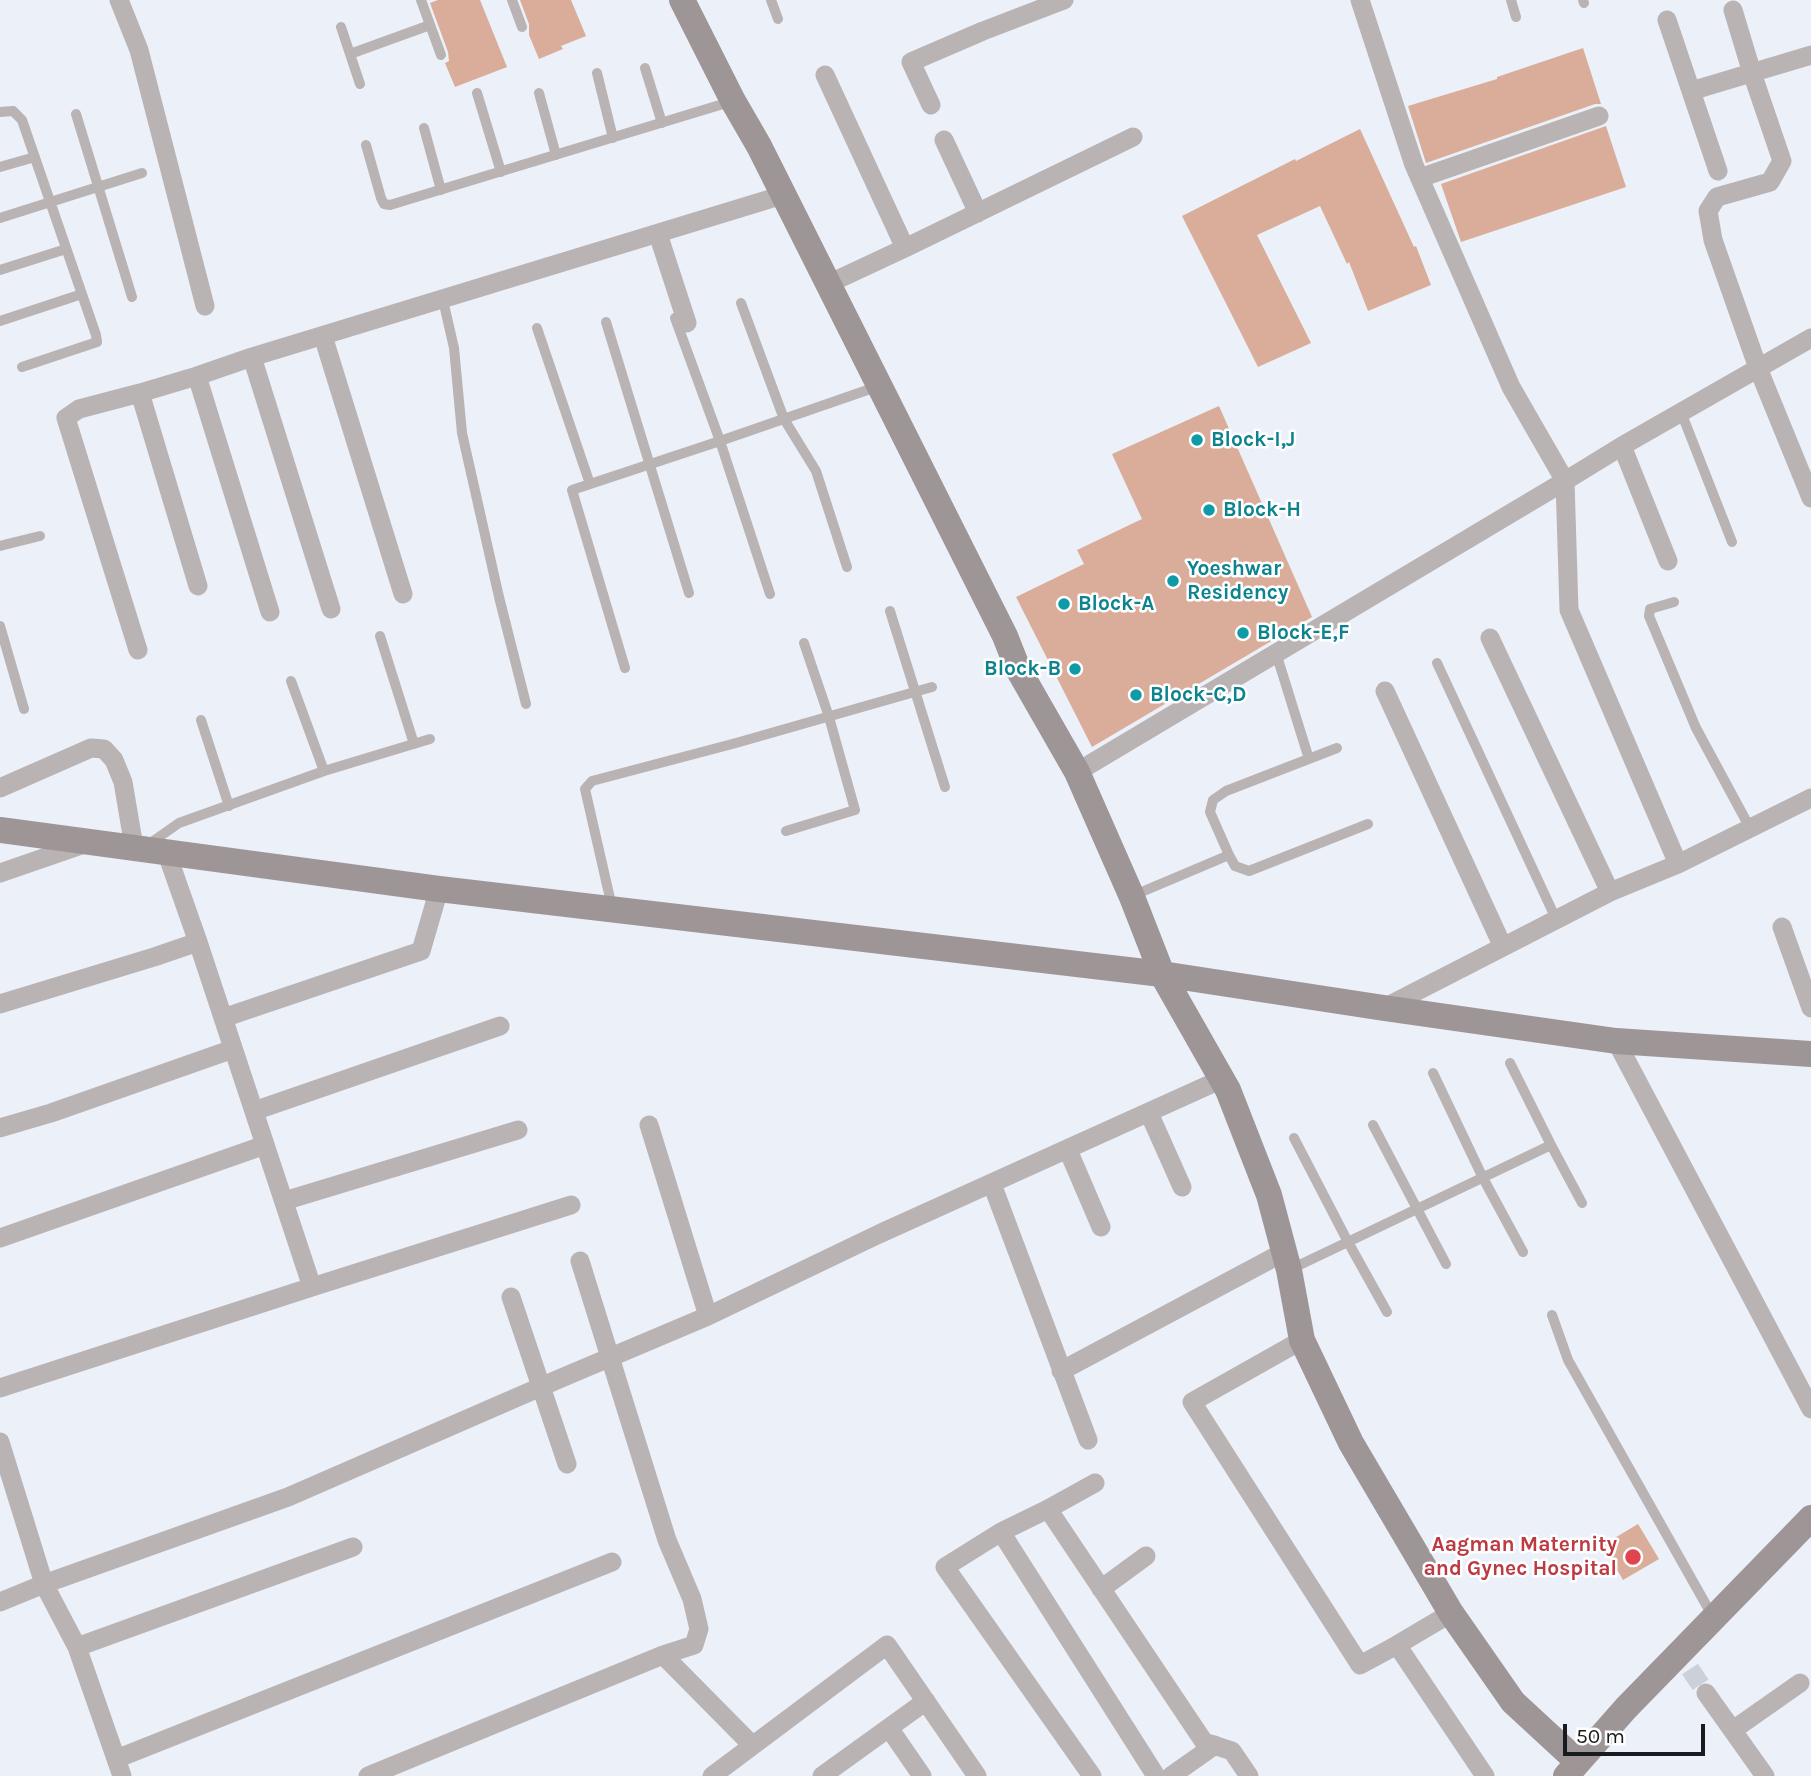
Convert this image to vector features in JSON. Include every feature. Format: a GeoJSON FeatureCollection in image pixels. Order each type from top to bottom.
{"type":"FeatureCollection","features":[{"type":"Feature","properties":{"kind":"street"},"geometry":{"type":"LineString","coordinates":[[119,0],[139,50],[205,306]]}},
{"type":"Feature","properties":{"kind":"street"},"geometry":{"type":"LineString","coordinates":[[682,0],[759,146],[1005,636],[1018,669],[1077,772],[1163,974],[1228,1090],[1269,1195],[1303,1340],[1351,1443],[1451,1613],[1513,1702],[1572,1769],[1626,1708],[1684,1661],[1714,1617],[1811,1518]]}},
{"type":"Feature","properties":{"kind":"street"},"geometry":{"type":"LineString","coordinates":[[931,105],[911,62],[1064,0]]}},
{"type":"Feature","properties":{"kind":"street"},"geometry":{"type":"LineString","coordinates":[[1360,0],[1414,165],[1511,387],[1565,481],[1569,610],[1678,864]]}},
{"type":"Feature","properties":{"kind":"street"},"geometry":{"type":"LineString","coordinates":[[1734,10],[1782,161],[1770,182],[1717,197],[1708,211],[1713,240],[1758,368],[1811,498]]}},
{"type":"Feature","properties":{"kind":"street"},"geometry":{"type":"LineString","coordinates":[[1667,20],[1718,171]]}},
{"type":"Feature","properties":{"kind":"street"},"geometry":{"type":"LineString","coordinates":[[1691,91],[1811,55]]}},
{"type":"Feature","properties":{"kind":"street"},"geometry":{"type":"LineString","coordinates":[[825,75],[905,248]]}},
{"type":"Feature","properties":{"kind":"street"},"geometry":{"type":"LineString","coordinates":[[1420,178],[1599,117]]}},
{"type":"Feature","properties":{"kind":"street"},"geometry":{"type":"LineString","coordinates":[[828,284],[1133,137]]}},
{"type":"Feature","properties":{"kind":"street"},"geometry":{"type":"LineString","coordinates":[[944,140],[978,213]]}},
{"type":"Feature","properties":{"kind":"street"},"geometry":{"type":"LineString","coordinates":[[138,650],[66,418],[79,409],[197,376],[783,195]]}},
{"type":"Feature","properties":{"kind":"street"},"geometry":{"type":"LineString","coordinates":[[658,234],[680,319]]}},
{"type":"Feature","properties":{"kind":"street"},"geometry":{"type":"LineString","coordinates":[[323,336],[403,594]]}},
{"type":"Feature","properties":{"kind":"street"},"geometry":{"type":"LineString","coordinates":[[1077,772],[1622,446],[1811,338]]}},
{"type":"Feature","properties":{"kind":"street"},"geometry":{"type":"LineString","coordinates":[[252,358],[331,609]]}},
{"type":"Feature","properties":{"kind":"street"},"geometry":{"type":"LineString","coordinates":[[197,376],[270,612]]}},
{"type":"Feature","properties":{"kind":"street"},"geometry":{"type":"LineString","coordinates":[[140,393],[198,586]]}},
{"type":"Feature","properties":{"kind":"street"},"geometry":{"type":"LineString","coordinates":[[1622,446],[1668,561]]}},
{"type":"Feature","properties":{"kind":"street"},"geometry":{"type":"LineString","coordinates":[[1490,638],[1610,892]]}},
{"type":"Feature","properties":{"kind":"street"},"geometry":{"type":"LineString","coordinates":[[1385,691],[1503,947]]}},
{"type":"Feature","properties":{"kind":"street"},"geometry":{"type":"LineString","coordinates":[[0,788],[91,748],[104,749],[114,760],[148,849],[198,942],[312,1287]]}},
{"type":"Feature","properties":{"kind":"street"},"geometry":{"type":"LineString","coordinates":[[1384,1008],[1610,892],[1678,864],[1811,797]]}},
{"type":"Feature","properties":{"kind":"street"},"geometry":{"type":"LineString","coordinates":[[0,830],[613,911],[1163,974],[1616,1041],[1811,1054]]}},
{"type":"Feature","properties":{"kind":"street"},"geometry":{"type":"LineString","coordinates":[[0,873],[88,842]]}},
{"type":"Feature","properties":{"kind":"street"},"geometry":{"type":"LineString","coordinates":[[223,1018],[421,951],[439,889]]}},
{"type":"Feature","properties":{"kind":"street"},"geometry":{"type":"LineString","coordinates":[[1782,927],[1811,1008]]}},
{"type":"Feature","properties":{"kind":"street"},"geometry":{"type":"LineString","coordinates":[[0,1004],[198,942]]}},
{"type":"Feature","properties":{"kind":"street"},"geometry":{"type":"LineString","coordinates":[[254,1111],[500,1026]]}},
{"type":"Feature","properties":{"kind":"street"},"geometry":{"type":"LineString","coordinates":[[1616,1041],[1811,1409]]}},
{"type":"Feature","properties":{"kind":"street"},"geometry":{"type":"LineString","coordinates":[[0,1128],[51,1113],[233,1049]]}},
{"type":"Feature","properties":{"kind":"street"},"geometry":{"type":"LineString","coordinates":[[0,1602],[288,1497],[708,1316],[879,1234],[1222,1079]]}},
{"type":"Feature","properties":{"kind":"street"},"geometry":{"type":"LineString","coordinates":[[1149,1113],[1182,1187]]}},
{"type":"Feature","properties":{"kind":"street"},"geometry":{"type":"LineString","coordinates":[[649,1125],[708,1316]]}},
{"type":"Feature","properties":{"kind":"street"},"geometry":{"type":"LineString","coordinates":[[284,1201],[519,1130]]}},
{"type":"Feature","properties":{"kind":"street"},"geometry":{"type":"LineString","coordinates":[[0,1238],[265,1145]]}},
{"type":"Feature","properties":{"kind":"street"},"geometry":{"type":"LineString","coordinates":[[1068,1150],[1101,1227]]}},
{"type":"Feature","properties":{"kind":"street"},"geometry":{"type":"LineString","coordinates":[[992,1184],[1088,1440]]}},
{"type":"Feature","properties":{"kind":"street"},"geometry":{"type":"LineString","coordinates":[[0,1388],[571,1205]]}},
{"type":"Feature","properties":{"kind":"street"},"geometry":{"type":"LineString","coordinates":[[368,1776],[663,1655],[694,1645],[699,1629],[692,1599],[667,1540],[580,1261]]}},
{"type":"Feature","properties":{"kind":"street"},"geometry":{"type":"LineString","coordinates":[[1061,1371],[1286,1261]]}},
{"type":"Feature","properties":{"kind":"street"},"geometry":{"type":"LineString","coordinates":[[511,1297],[567,1464]]}},
{"type":"Feature","properties":{"kind":"street"},"geometry":{"type":"LineString","coordinates":[[1303,1340],[1192,1402],[1360,1665],[1451,1613]]}},
{"type":"Feature","properties":{"kind":"street"},"geometry":{"type":"LineString","coordinates":[[0,1442],[44,1584],[77,1647],[119,1768],[611,1562]]}},
{"type":"Feature","properties":{"kind":"street"},"geometry":{"type":"LineString","coordinates":[[1093,1776],[944,1567],[1001,1532],[1094,1483]]}},
{"type":"Feature","properties":{"kind":"street"},"geometry":{"type":"LineString","coordinates":[[1048,1509],[1204,1742],[1232,1751],[1249,1776]]}},
{"type":"Feature","properties":{"kind":"street"},"geometry":{"type":"LineString","coordinates":[[1001,1532],[1156,1776]]}},
{"type":"Feature","properties":{"kind":"street"},"geometry":{"type":"LineString","coordinates":[[77,1647],[353,1547]]}},
{"type":"Feature","properties":{"kind":"street"},"geometry":{"type":"LineString","coordinates":[[1101,1589],[1146,1556]]}},
{"type":"Feature","properties":{"kind":"street"},"geometry":{"type":"LineString","coordinates":[[712,1776],[887,1644],[977,1776]]}},
{"type":"Feature","properties":{"kind":"street"},"geometry":{"type":"LineString","coordinates":[[1397,1645],[1485,1776]]}},
{"type":"Feature","properties":{"kind":"street"},"geometry":{"type":"LineString","coordinates":[[663,1655],[752,1745]]}},
{"type":"Feature","properties":{"kind":"street"},"geometry":{"type":"LineString","coordinates":[[1733,1730],[1800,1684]]}},
{"type":"Feature","properties":{"kind":"street"},"geometry":{"type":"LineString","coordinates":[[1706,1693],[1765,1776]]}},
{"type":"Feature","properties":{"kind":"street"},"geometry":{"type":"LineString","coordinates":[[825,1775],[926,1702]]}},
{"type":"Feature","properties":{"kind":"street"},"geometry":{"type":"LineString","coordinates":[[889,1728],[922,1776]]}},
{"type":"Feature","properties":{"kind":"street"},"geometry":{"type":"LineString","coordinates":[[1171,1776],[1215,1745]]}},
{"type":"Feature","properties":{"kind":"lane"},"geometry":{"type":"LineString","coordinates":[[421,0],[441,55]]}},
{"type":"Feature","properties":{"kind":"lane"},"geometry":{"type":"LineString","coordinates":[[512,0],[522,27]]}},
{"type":"Feature","properties":{"kind":"lane"},"geometry":{"type":"LineString","coordinates":[[771,0],[778,19]]}},
{"type":"Feature","properties":{"kind":"lane"},"geometry":{"type":"LineString","coordinates":[[1511,0],[1516,17]]}},
{"type":"Feature","properties":{"kind":"lane"},"geometry":{"type":"LineString","coordinates":[[350,54],[430,25]]}},
{"type":"Feature","properties":{"kind":"lane"},"geometry":{"type":"LineString","coordinates":[[341,26],[360,84]]}},
{"type":"Feature","properties":{"kind":"lane"},"geometry":{"type":"LineString","coordinates":[[645,68],[662,122]]}},
{"type":"Feature","properties":{"kind":"lane"},"geometry":{"type":"LineString","coordinates":[[597,73],[613,138]]}},
{"type":"Feature","properties":{"kind":"lane"},"geometry":{"type":"LineString","coordinates":[[477,93],[500,172]]}},
{"type":"Feature","properties":{"kind":"lane"},"geometry":{"type":"LineString","coordinates":[[539,93],[556,155]]}},
{"type":"Feature","properties":{"kind":"lane"},"geometry":{"type":"LineString","coordinates":[[366,145],[381,198],[384,204],[390,205],[733,101]]}},
{"type":"Feature","properties":{"kind":"lane"},"geometry":{"type":"LineString","coordinates":[[0,112],[13,111],[22,120],[97,342],[22,368]]}},
{"type":"Feature","properties":{"kind":"lane"},"geometry":{"type":"LineString","coordinates":[[76,114],[132,297]]}},
{"type":"Feature","properties":{"kind":"lane"},"geometry":{"type":"LineString","coordinates":[[424,128],[441,190]]}},
{"type":"Feature","properties":{"kind":"lane"},"geometry":{"type":"LineString","coordinates":[[0,167],[35,157]]}},
{"type":"Feature","properties":{"kind":"lane"},"geometry":{"type":"LineString","coordinates":[[0,218],[142,173]]}},
{"type":"Feature","properties":{"kind":"lane"},"geometry":{"type":"LineString","coordinates":[[0,270],[66,249]]}},
{"type":"Feature","properties":{"kind":"lane"},"geometry":{"type":"LineString","coordinates":[[0,321],[82,294]]}},
{"type":"Feature","properties":{"kind":"lane"},"geometry":{"type":"LineString","coordinates":[[443,300],[454,348],[462,433],[526,704]]}},
{"type":"Feature","properties":{"kind":"lane"},"geometry":{"type":"LineString","coordinates":[[741,303],[784,419],[816,471],[847,567]]}},
{"type":"Feature","properties":{"kind":"lane"},"geometry":{"type":"LineString","coordinates":[[680,319],[770,594]]}},
{"type":"Feature","properties":{"kind":"lane"},"geometry":{"type":"LineString","coordinates":[[606,322],[689,593]]}},
{"type":"Feature","properties":{"kind":"lane"},"geometry":{"type":"LineString","coordinates":[[537,328],[590,484]]}},
{"type":"Feature","properties":{"kind":"lane"},"geometry":{"type":"LineString","coordinates":[[625,668],[572,490],[879,386]]}},
{"type":"Feature","properties":{"kind":"lane"},"geometry":{"type":"LineString","coordinates":[[1681,412],[1732,542]]}},
{"type":"Feature","properties":{"kind":"lane"},"geometry":{"type":"LineString","coordinates":[[0,546],[40,536]]}},
{"type":"Feature","properties":{"kind":"lane"},"geometry":{"type":"LineString","coordinates":[[1674,601],[1650,609],[1649,615],[1696,728],[1750,828]]}},
{"type":"Feature","properties":{"kind":"lane"},"geometry":{"type":"LineString","coordinates":[[890,611],[945,788]]}},
{"type":"Feature","properties":{"kind":"lane"},"geometry":{"type":"LineString","coordinates":[[0,626],[24,709]]}},
{"type":"Feature","properties":{"kind":"lane"},"geometry":{"type":"LineString","coordinates":[[380,636],[414,744]]}},
{"type":"Feature","properties":{"kind":"lane"},"geometry":{"type":"LineString","coordinates":[[786,831],[855,810],[829,717],[803,643]]}},
{"type":"Feature","properties":{"kind":"lane"},"geometry":{"type":"LineString","coordinates":[[1276,653],[1309,759]]}},
{"type":"Feature","properties":{"kind":"lane"},"geometry":{"type":"LineString","coordinates":[[1437,663],[1556,919]]}},
{"type":"Feature","properties":{"kind":"lane"},"geometry":{"type":"LineString","coordinates":[[291,681],[324,771]]}},
{"type":"Feature","properties":{"kind":"lane"},"geometry":{"type":"LineString","coordinates":[[613,911],[585,789],[592,781],[932,687]]}},
{"type":"Feature","properties":{"kind":"lane"},"geometry":{"type":"LineString","coordinates":[[201,720],[229,806]]}},
{"type":"Feature","properties":{"kind":"lane"},"geometry":{"type":"LineString","coordinates":[[148,849],[179,823],[324,771],[430,738]]}},
{"type":"Feature","properties":{"kind":"lane"},"geometry":{"type":"LineString","coordinates":[[1337,748],[1226,791],[1213,800],[1210,811],[1235,866],[1249,871],[1368,824]]}},
{"type":"Feature","properties":{"kind":"lane"},"geometry":{"type":"LineString","coordinates":[[1132,897],[1229,855]]}},
{"type":"Feature","properties":{"kind":"lane"},"geometry":{"type":"LineString","coordinates":[[1510,1063],[1582,1203]]}},
{"type":"Feature","properties":{"kind":"lane"},"geometry":{"type":"LineString","coordinates":[[1433,1073],[1483,1178],[1523,1251]]}},
{"type":"Feature","properties":{"kind":"lane"},"geometry":{"type":"LineString","coordinates":[[1373,1125],[1446,1264]]}},
{"type":"Feature","properties":{"kind":"lane"},"geometry":{"type":"LineString","coordinates":[[1294,1138],[1387,1312]]}},
{"type":"Feature","properties":{"kind":"lane"},"geometry":{"type":"LineString","coordinates":[[1286,1261],[1348,1242],[1551,1145]]}},
{"type":"Feature","properties":{"kind":"lane"},"geometry":{"type":"LineString","coordinates":[[1552,1315],[1569,1360],[1714,1617]]}},
{"type":"Feature","properties":{"kind":"building"},"geometry":{"type":"Polygon","coordinates":[[[438,0],[480,0],[507,67],[455,87],[445,63],[449,61],[448,52],[430,3],[438,0]]]}},
{"type":"Feature","properties":{"kind":"building"},"geometry":{"type":"Polygon","coordinates":[[[520,0],[571,0],[586,36],[539,59],[529,35],[529,24],[520,0]]]}},
{"type":"Feature","properties":{"kind":"building"},"geometry":{"type":"Polygon","coordinates":[[[1583,48],[1601,104],[1426,163],[1408,106],[1497,79],[1583,48]]]}},
{"type":"Feature","properties":{"kind":"building"},"geometry":{"type":"Polygon","coordinates":[[[1606,126],[1626,187],[1461,242],[1441,184],[1606,126]]]}},
{"type":"Feature","properties":{"kind":"building"},"geometry":{"type":"Polygon","coordinates":[[[1360,129],[1414,247],[1416,246],[1431,285],[1368,311],[1349,262],[1347,264],[1320,206],[1257,235],[1311,343],[1258,367],[1182,216],[1360,129]]]}},
{"type":"Feature","properties":{"kind":"building","name":"Yoeshwar Residency"},"geometry":{"type":"Polygon","coordinates":[[[1219,406],[1312,617],[1092,747],[1016,597],[1084,564],[1077,550],[1142,519],[1112,454],[1219,406]]]}},
{"type":"Feature","properties":{"kind":"building"},"geometry":{"type":"Polygon","coordinates":[[[1638,1524],[1659,1559],[1623,1580],[1603,1545],[1638,1524]]]}},
{"type":"Feature","properties":{"kind":"tunnel"},"geometry":{"type":"LineString","coordinates":[[1690,1669],[1706,1693]]}},
{"type":"Feature","properties":{"kind":"place","name":"Block-I,J"},"geometry":{"type":"Point","coordinates":[1197,440]}},
{"type":"Feature","properties":{"kind":"place","name":"Block-H"},"geometry":{"type":"Point","coordinates":[1209,510]}},
{"type":"Feature","properties":{"kind":"place","name":"Yoeshwar Residency"},"geometry":{"type":"Point","coordinates":[1173,581]}},
{"type":"Feature","properties":{"kind":"place","name":"Block-A"},"geometry":{"type":"Point","coordinates":[1064,604]}},
{"type":"Feature","properties":{"kind":"place","name":"Block-E,F"},"geometry":{"type":"Point","coordinates":[1243,633]}},
{"type":"Feature","properties":{"kind":"place","name":"Block-B"},"geometry":{"type":"Point","coordinates":[1075,669]}},
{"type":"Feature","properties":{"kind":"place","name":"Block-C,D"},"geometry":{"type":"Point","coordinates":[1136,695]}},
{"type":"Feature","properties":{"kind":"place","name":"Aagman Maternity and Gynec Hospital"},"geometry":{"type":"Point","coordinates":[1633,1557]}}]}
